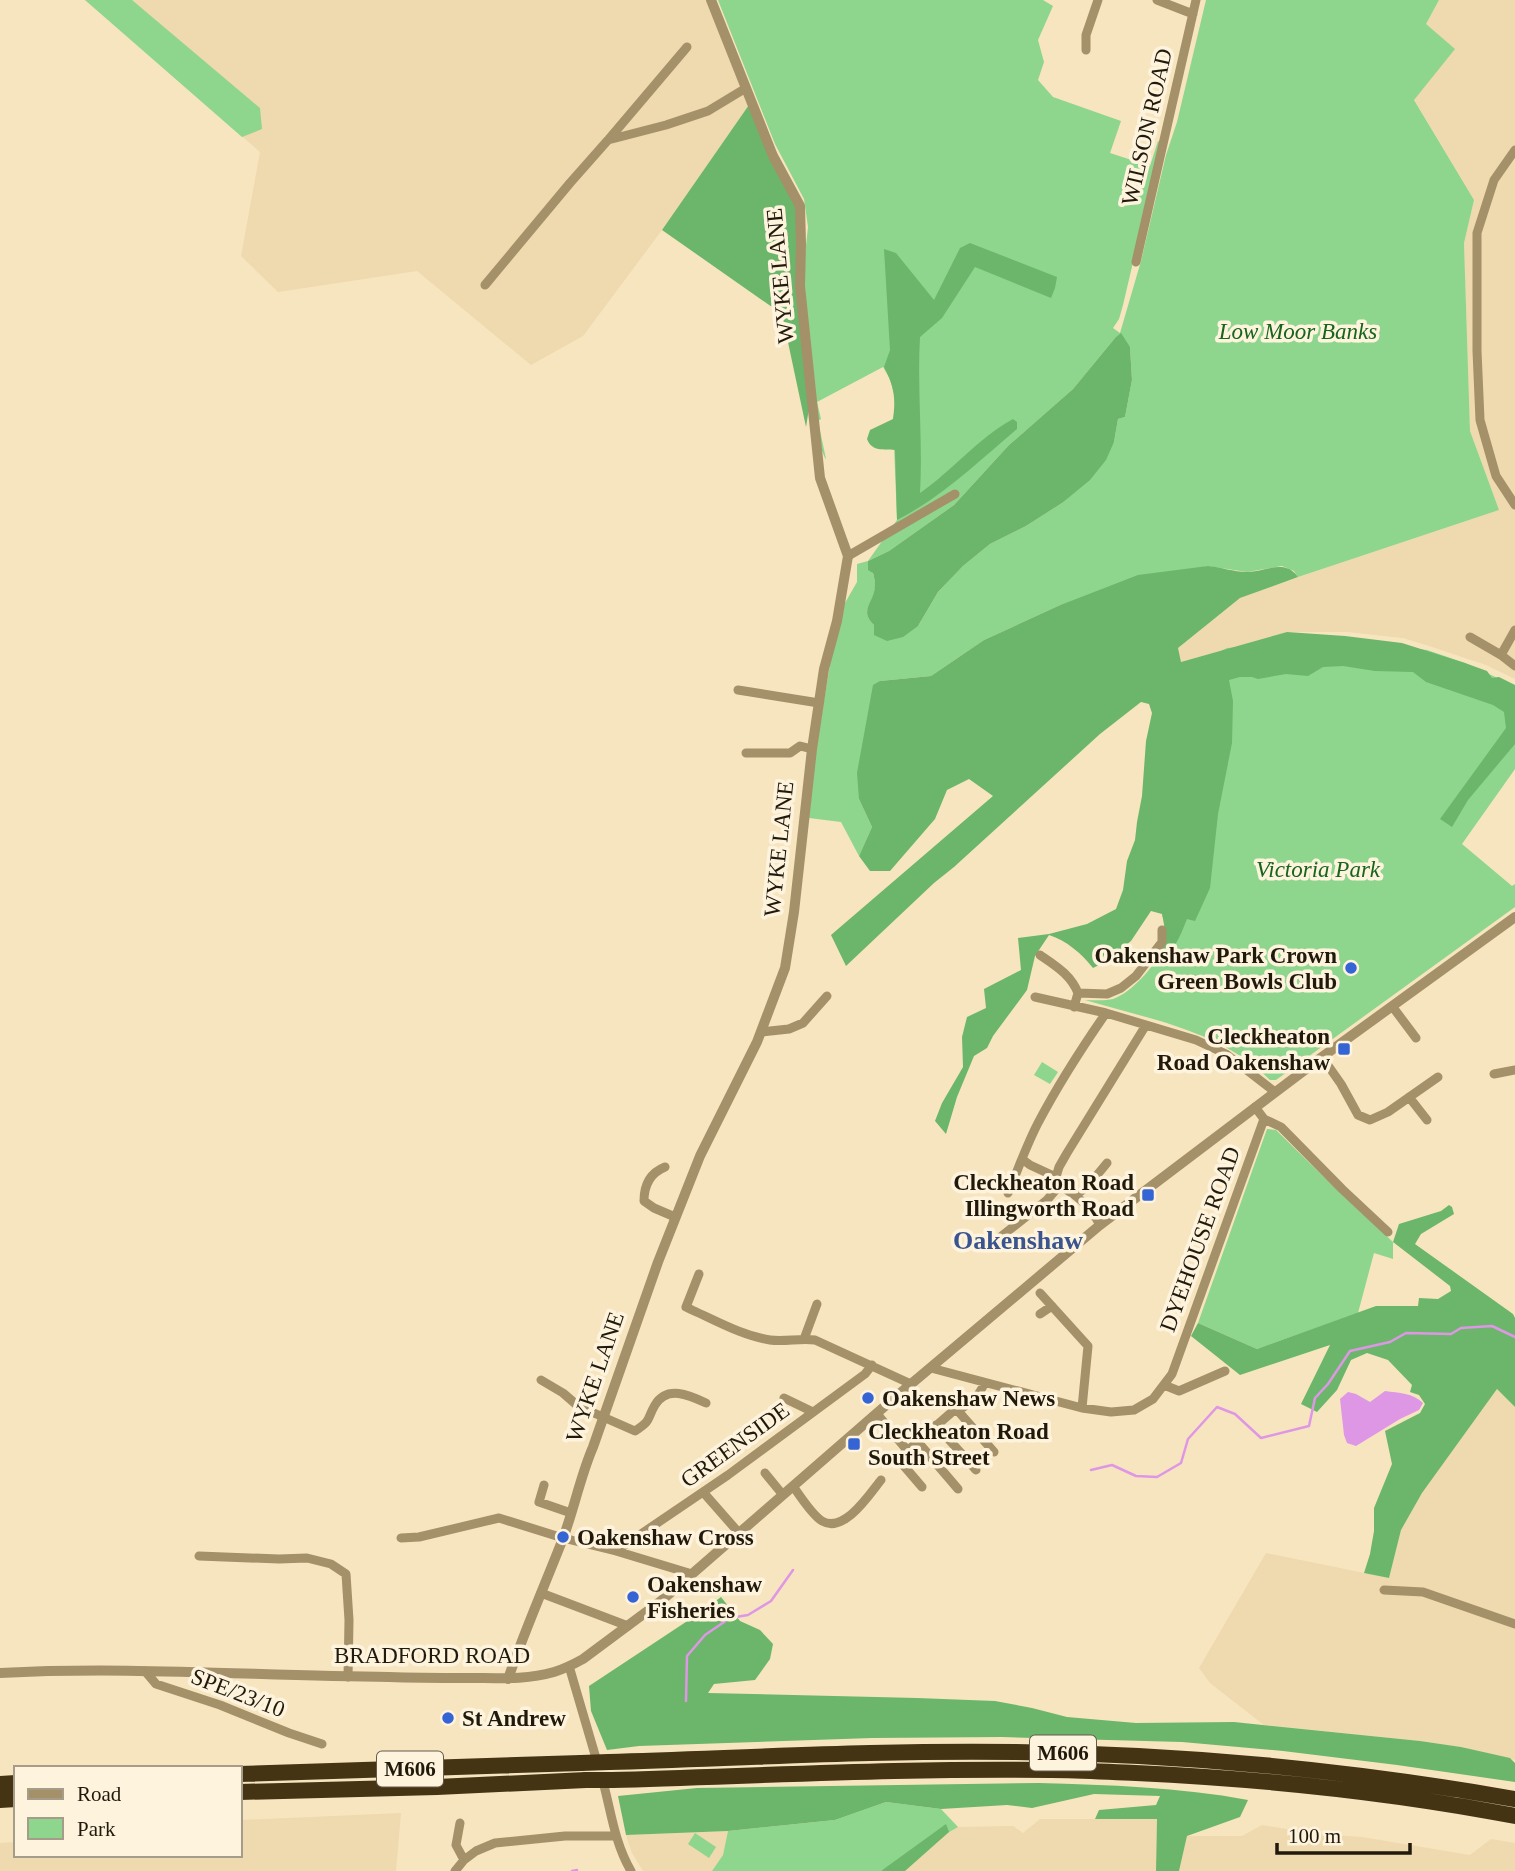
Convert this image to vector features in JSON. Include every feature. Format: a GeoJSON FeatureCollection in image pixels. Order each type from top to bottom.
{"type":"FeatureCollection","features":[{"type":"Feature","properties":{"kind":"highway","name":"M606"},"geometry":{"type":"LineString","coordinates":[[242,1774],[883,1753],[1016,1752],[1157,1757],[1272,1765],[1381,1778],[1515,1799]]}},
{"type":"Feature","properties":{"kind":"highway","name":"M606"},"geometry":{"type":"LineString","coordinates":[[242,1792],[881,1771],[1053,1769],[1190,1775],[1278,1783],[1383,1795],[1515,1816]]}},
{"type":"Feature","properties":{"kind":"street","name":"WYKE LANE"},"geometry":{"type":"LineString","coordinates":[[508,1679],[563,1538],[586,1464],[675,1217],[699,1156],[761,1031],[785,968],[824,669],[837,621],[848,556],[820,478],[800,286],[800,206],[773,156],[711,0]]}},
{"type":"Feature","properties":{"kind":"street"},"geometry":{"type":"LineString","coordinates":[[1086,50],[1086,35],[1098,0]]}},
{"type":"Feature","properties":{"kind":"street"},"geometry":{"type":"LineString","coordinates":[[1157,0],[1193,14]]}},
{"type":"Feature","properties":{"kind":"street","name":"WILSON ROAD"},"geometry":{"type":"LineString","coordinates":[[1136,262],[1196,0]]}},
{"type":"Feature","properties":{"kind":"street"},"geometry":{"type":"LineString","coordinates":[[485,285],[687,47]]}},
{"type":"Feature","properties":{"kind":"street"},"geometry":{"type":"LineString","coordinates":[[608,140],[708,111],[746,88]]}},
{"type":"Feature","properties":{"kind":"street"},"geometry":{"type":"LineString","coordinates":[[1515,150],[1494,180],[1477,233],[1480,420],[1496,476],[1515,505]]}},
{"type":"Feature","properties":{"kind":"street"},"geometry":{"type":"LineString","coordinates":[[848,556],[955,494]]}},
{"type":"Feature","properties":{"kind":"street"},"geometry":{"type":"LineString","coordinates":[[1501,655],[1515,630]]}},
{"type":"Feature","properties":{"kind":"street"},"geometry":{"type":"LineString","coordinates":[[1470,638],[1515,666]]}},
{"type":"Feature","properties":{"kind":"street"},"geometry":{"type":"LineString","coordinates":[[738,690],[819,703]]}},
{"type":"Feature","properties":{"kind":"street"},"geometry":{"type":"LineString","coordinates":[[746,753],[790,753],[800,746],[812,748]]}},
{"type":"Feature","properties":{"kind":"street","name":"BRADFORD ROAD"},"geometry":{"type":"LineString","coordinates":[[0,1673],[57,1670],[145,1671],[508,1679],[538,1676],[569,1666],[641,1617],[1100,1225],[1322,1057],[1515,917]]}},
{"type":"Feature","properties":{"kind":"street"},"geometry":{"type":"LineString","coordinates":[[1078,993],[1107,994],[1121,988],[1142,969],[1162,942],[1162,930]]}},
{"type":"Feature","properties":{"kind":"street"},"geometry":{"type":"LineString","coordinates":[[1040,955],[1063,971],[1074,983],[1078,993],[1074,1007]]}},
{"type":"Feature","properties":{"kind":"street"},"geometry":{"type":"LineString","coordinates":[[761,1031],[789,1029],[803,1023],[827,996]]}},
{"type":"Feature","properties":{"kind":"street"},"geometry":{"type":"LineString","coordinates":[[1035,997],[1106,1013],[1196,1040],[1226,1054],[1275,1092]]}},
{"type":"Feature","properties":{"kind":"street"},"geometry":{"type":"LineString","coordinates":[[1392,1006],[1416,1038]]}},
{"type":"Feature","properties":{"kind":"street"},"geometry":{"type":"LineString","coordinates":[[1008,1193],[1037,1126],[1069,1066],[1106,1013]]}},
{"type":"Feature","properties":{"kind":"street"},"geometry":{"type":"LineString","coordinates":[[971,1240],[998,1239],[1047,1200],[1058,1182],[1059,1167],[1146,1025]]}},
{"type":"Feature","properties":{"kind":"street"},"geometry":{"type":"LineString","coordinates":[[1322,1057],[1358,1115],[1370,1120],[1388,1112],[1438,1077]]}},
{"type":"Feature","properties":{"kind":"street"},"geometry":{"type":"LineString","coordinates":[[1494,1074],[1515,1070]]}},
{"type":"Feature","properties":{"kind":"street"},"geometry":{"type":"LineString","coordinates":[[1409,1097],[1427,1120]]}},
{"type":"Feature","properties":{"kind":"street"},"geometry":{"type":"LineString","coordinates":[[1255,1107],[1264,1119],[1281,1127],[1388,1232]]}},
{"type":"Feature","properties":{"kind":"street","name":"DYEHOUSE ROAD"},"geometry":{"type":"LineString","coordinates":[[931,1368],[1082,1408],[1111,1412],[1134,1410],[1153,1399],[1172,1374],[1264,1119]]}},
{"type":"Feature","properties":{"kind":"street"},"geometry":{"type":"LineString","coordinates":[[1022,1159],[1076,1195],[1100,1225]]}},
{"type":"Feature","properties":{"kind":"street"},"geometry":{"type":"LineString","coordinates":[[1076,1195],[1088,1186],[1107,1163]]}},
{"type":"Feature","properties":{"kind":"street"},"geometry":{"type":"LineString","coordinates":[[665,1167],[654,1173],[646,1186],[643,1201],[675,1217]]}},
{"type":"Feature","properties":{"kind":"street"},"geometry":{"type":"LineString","coordinates":[[699,1274],[685,1307],[746,1334],[773,1340],[815,1340],[911,1384]]}},
{"type":"Feature","properties":{"kind":"street"},"geometry":{"type":"LineString","coordinates":[[1041,1293],[1088,1346],[1082,1408]]}},
{"type":"Feature","properties":{"kind":"street"},"geometry":{"type":"LineString","coordinates":[[804,1339],[817,1304]]}},
{"type":"Feature","properties":{"kind":"street"},"geometry":{"type":"LineString","coordinates":[[1040,1314],[1052,1306]]}},
{"type":"Feature","properties":{"kind":"street","name":"GREENSIDE"},"geometry":{"type":"LineString","coordinates":[[616,1551],[703,1492],[865,1374],[872,1365]]}},
{"type":"Feature","properties":{"kind":"street"},"geometry":{"type":"LineString","coordinates":[[1164,1385],[1179,1391],[1224,1371]]}},
{"type":"Feature","properties":{"kind":"street"},"geometry":{"type":"LineString","coordinates":[[541,1380],[563,1392],[578,1406],[635,1431],[648,1423],[655,1404],[664,1395],[677,1392],[706,1403]]}},
{"type":"Feature","properties":{"kind":"street"},"geometry":{"type":"LineString","coordinates":[[922,1487],[898,1459],[936,1425],[952,1412],[958,1411],[982,1390],[984,1383]]}},
{"type":"Feature","properties":{"kind":"street"},"geometry":{"type":"LineString","coordinates":[[784,1398],[813,1412]]}},
{"type":"Feature","properties":{"kind":"street"},"geometry":{"type":"LineString","coordinates":[[958,1411],[994,1452]]}},
{"type":"Feature","properties":{"kind":"street"},"geometry":{"type":"LineString","coordinates":[[877,1414],[907,1450]]}},
{"type":"Feature","properties":{"kind":"street"},"geometry":{"type":"LineString","coordinates":[[936,1425],[976,1470]]}},
{"type":"Feature","properties":{"kind":"street"},"geometry":{"type":"LineString","coordinates":[[917,1441],[958,1489]]}},
{"type":"Feature","properties":{"kind":"street"},"geometry":{"type":"LineString","coordinates":[[765,1473],[783,1495]]}},
{"type":"Feature","properties":{"kind":"street"},"geometry":{"type":"LineString","coordinates":[[793,1486],[822,1521],[834,1524],[847,1520],[881,1480]]}},
{"type":"Feature","properties":{"kind":"street"},"geometry":{"type":"LineString","coordinates":[[544,1486],[539,1502],[571,1513]]}},
{"type":"Feature","properties":{"kind":"street"},"geometry":{"type":"LineString","coordinates":[[703,1492],[739,1533]]}},
{"type":"Feature","properties":{"kind":"street"},"geometry":{"type":"LineString","coordinates":[[401,1538],[499,1518],[692,1574]]}},
{"type":"Feature","properties":{"kind":"street"},"geometry":{"type":"LineString","coordinates":[[198,1556],[307,1558],[331,1564],[346,1574],[349,1620],[348,1677]]}},
{"type":"Feature","properties":{"kind":"street"},"geometry":{"type":"LineString","coordinates":[[1384,1590],[1423,1592],[1515,1624]]}},
{"type":"Feature","properties":{"kind":"street"},"geometry":{"type":"LineString","coordinates":[[541,1593],[628,1626]]}},
{"type":"Feature","properties":{"kind":"street"},"geometry":{"type":"LineString","coordinates":[[569,1666],[607,1797],[615,1836],[621,1855],[631,1871]]}},
{"type":"Feature","properties":{"kind":"street","name":"SPE/23/10"},"geometry":{"type":"LineString","coordinates":[[145,1671],[156,1684],[322,1744]]}},
{"type":"Feature","properties":{"kind":"street"},"geometry":{"type":"LineString","coordinates":[[460,1823],[456,1845],[464,1860]]}},
{"type":"Feature","properties":{"kind":"street"},"geometry":{"type":"LineString","coordinates":[[456,1871],[464,1860],[476,1851],[495,1843],[565,1836],[615,1836]]}},
{"type":"Feature","properties":{"kind":"shaded area"},"geometry":{"type":"Polygon","coordinates":[[[85,0],[711,0],[751,102],[662,230],[583,336],[531,365],[417,271],[278,292],[241,256],[260,152],[85,0]]]}},
{"type":"Feature","properties":{"kind":"shaded area"},"geometry":{"type":"Polygon","coordinates":[[[1439,0],[1515,0],[1515,679],[1486,665],[1403,638],[1347,632],[1287,632],[1181,662],[1178,648],[1240,598],[1499,510],[1470,431],[1464,243],[1474,200],[1406,86],[1426,24],[1439,0]]]}},
{"type":"Feature","properties":{"kind":"shaded area"},"geometry":{"type":"Polygon","coordinates":[[[1497,1389],[1515,1407],[1515,1760],[1461,1747],[1420,1741],[1264,1725],[1210,1683],[1199,1668],[1266,1553],[1389,1578],[1401,1530],[1422,1493],[1497,1389]]]}},
{"type":"Feature","properties":{"kind":"shaded area"},"geometry":{"type":"Polygon","coordinates":[[[1385,1391],[1410,1395],[1423,1403],[1419,1410],[1356,1446],[1347,1443],[1340,1399],[1348,1392],[1370,1402],[1385,1391]]]}},
{"type":"Feature","properties":{"kind":"shaded area"},"geometry":{"type":"Polygon","coordinates":[[[401,1813],[396,1871],[0,1871],[0,1843],[14,1842],[14,1857],[242,1857],[242,1820],[401,1813]]]}},
{"type":"Feature","properties":{"kind":"shaded area"},"geometry":{"type":"Polygon","coordinates":[[[1040,1819],[1157,1819],[1156,1871],[882,1871],[958,1827],[1013,1826],[1023,1833],[1040,1819]]]}},
{"type":"Feature","properties":{"kind":"shaded area"},"geometry":{"type":"Polygon","coordinates":[[[1262,1825],[1316,1834],[1362,1837],[1470,1855],[1491,1839],[1515,1843],[1515,1871],[1179,1871],[1187,1836],[1242,1836],[1262,1825]]]}},
{"type":"Feature","properties":{"kind":"shaded area"},"geometry":{"type":"Polygon","coordinates":[[[728,1831],[723,1855],[712,1871],[643,1871],[632,1853],[626,1835],[728,1831]]]}},
{"type":"Feature","properties":{"kind":"green space"},"geometry":{"type":"Polygon","coordinates":[[[85,0],[132,0],[260,108],[262,129],[242,137],[85,0]]]}},
{"type":"Feature","properties":{"kind":"green space","name":"Low Moor Banks"},"geometry":{"type":"Polygon","coordinates":[[[718,0],[1043,0],[1053,6],[1038,40],[1044,62],[1038,80],[1053,97],[1121,121],[1110,153],[1150,166],[1158,141],[1161,143],[1123,305],[1113,328],[1120,333],[1177,122],[1206,0],[1439,0],[1426,24],[1455,49],[1414,100],[1474,200],[1464,243],[1470,431],[1499,510],[1298,577],[1294,571],[1282,566],[1247,572],[1208,566],[1058,606],[984,640],[931,676],[880,681],[859,799],[872,827],[859,856],[841,822],[809,818],[811,777],[831,659],[845,603],[857,582],[857,564],[868,561],[897,520],[893,420],[896,401],[890,379],[883,367],[817,402],[825,458],[822,451],[800,303],[808,227],[804,199],[775,144],[718,0]],[[1115,338],[1073,389],[1009,445],[954,505],[889,551],[868,561],[875,586],[868,616],[874,625],[918,626],[938,592],[963,566],[990,544],[1026,526],[1062,503],[1114,442],[1118,419],[1125,417],[1132,380],[1130,347],[1115,338]]]}},
{"type":"Feature","properties":{"kind":"green space"},"geometry":{"type":"Polygon","coordinates":[[[751,102],[800,206],[811,396],[806,427],[782,314],[662,230],[751,102]]]}},
{"type":"Feature","properties":{"kind":"green space"},"geometry":{"type":"Polygon","coordinates":[[[970,243],[1057,277],[1055,288],[1051,298],[975,267],[942,318],[920,337],[920,493],[1000,427],[1013,419],[1017,422],[1017,429],[945,490],[897,520],[895,450],[875,448],[867,439],[870,430],[893,419],[894,412],[893,392],[884,367],[890,350],[884,249],[896,253],[934,300],[960,248],[970,243]]]}},
{"type":"Feature","properties":{"kind":"green space"},"geometry":{"type":"Polygon","coordinates":[[[1121,333],[1130,347],[1132,380],[1125,417],[1118,419],[1114,442],[1106,460],[1090,480],[1062,503],[1026,526],[990,544],[963,566],[938,592],[918,626],[903,637],[887,641],[874,635],[874,625],[867,615],[875,584],[873,573],[868,570],[868,561],[889,551],[954,505],[1009,445],[1073,389],[1121,333]]]}},
{"type":"Feature","properties":{"kind":"green space"},"geometry":{"type":"Polygon","coordinates":[[[1208,566],[1247,572],[1281,567],[1293,571],[1298,577],[1240,598],[1178,648],[1181,662],[1287,632],[1402,643],[1487,671],[1492,678],[1499,677],[1515,685],[1515,744],[1468,800],[1452,827],[1440,819],[1506,728],[1504,712],[1493,705],[1426,682],[1413,672],[1375,671],[1343,666],[1323,667],[1308,676],[1286,674],[1229,680],[1233,701],[1232,743],[1218,814],[1210,888],[1195,921],[1187,919],[1171,950],[1154,961],[1163,944],[1165,928],[1162,914],[1151,911],[1131,941],[1116,954],[1105,953],[1099,965],[1093,968],[1073,948],[1049,935],[1035,956],[1027,990],[987,1048],[974,1056],[957,1097],[946,1134],[935,1121],[963,1067],[962,1037],[967,1017],[986,1008],[984,989],[1021,970],[1018,938],[1049,934],[1087,924],[1116,909],[1123,890],[1127,861],[1135,840],[1146,741],[1152,713],[1149,704],[1141,702],[1100,734],[846,966],[831,935],[993,796],[969,779],[947,790],[935,819],[890,871],[870,871],[859,856],[872,827],[859,799],[857,773],[873,685],[880,681],[931,676],[984,640],[1058,606],[1138,575],[1208,566]]]}},
{"type":"Feature","properties":{"kind":"green space","name":"Victoria Park"},"geometry":{"type":"Polygon","coordinates":[[[1346,639],[1427,650],[1465,663],[1515,686],[1515,769],[1462,844],[1512,886],[1515,884],[1515,907],[1276,1080],[1270,1080],[1251,1063],[1207,1038],[1085,1000],[1113,999],[1120,996],[1151,967],[1165,942],[1162,914],[1213,655],[1227,648],[1346,639]]]}},
{"type":"Feature","properties":{"kind":"green space"},"geometry":{"type":"Polygon","coordinates":[[[1042,1062],[1058,1072],[1050,1084],[1034,1075],[1042,1062]]]}},
{"type":"Feature","properties":{"kind":"green space"},"geometry":{"type":"Polygon","coordinates":[[[1267,1129],[1276,1130],[1393,1242],[1393,1259],[1374,1253],[1358,1313],[1257,1349],[1198,1323],[1267,1129]]]}},
{"type":"Feature","properties":{"kind":"green space"},"geometry":{"type":"Polygon","coordinates":[[[1449,1205],[1454,1214],[1421,1234],[1415,1244],[1513,1314],[1515,1407],[1497,1389],[1422,1493],[1401,1530],[1389,1578],[1364,1573],[1374,1531],[1374,1508],[1392,1464],[1385,1431],[1420,1413],[1425,1404],[1419,1395],[1410,1392],[1412,1385],[1388,1360],[1367,1353],[1351,1360],[1337,1390],[1317,1412],[1301,1404],[1330,1345],[1240,1375],[1191,1336],[1198,1323],[1257,1349],[1376,1306],[1418,1306],[1419,1298],[1438,1299],[1451,1291],[1450,1286],[1393,1242],[1399,1224],[1441,1211],[1449,1205]]]}},
{"type":"Feature","properties":{"kind":"green space"},"geometry":{"type":"Polygon","coordinates":[[[721,1597],[740,1621],[760,1630],[773,1644],[770,1659],[755,1680],[714,1684],[708,1693],[995,1701],[1067,1717],[1136,1723],[1234,1722],[1420,1741],[1510,1758],[1515,1763],[1515,1782],[1283,1751],[1182,1742],[1002,1737],[872,1738],[639,1746],[607,1750],[591,1711],[589,1686],[721,1597]]]}},
{"type":"Feature","properties":{"kind":"green space"},"geometry":{"type":"Polygon","coordinates":[[[1039,1783],[1170,1789],[1248,1800],[1240,1817],[1187,1836],[1179,1871],[1156,1871],[1157,1819],[1095,1819],[1099,1810],[1156,1805],[1160,1796],[1094,1794],[1032,1808],[1007,1805],[941,1809],[886,1802],[835,1820],[728,1831],[626,1835],[618,1796],[697,1788],[1039,1783]]]}},
{"type":"Feature","properties":{"kind":"green space"},"geometry":{"type":"Polygon","coordinates":[[[886,1802],[941,1809],[958,1827],[881,1871],[712,1871],[723,1855],[728,1831],[835,1820],[886,1802]]]}},
{"type":"Feature","properties":{"kind":"green space"},"geometry":{"type":"Polygon","coordinates":[[[946,1824],[949,1832],[905,1871],[881,1871],[946,1824]]]}},
{"type":"Feature","properties":{"kind":"green space"},"geometry":{"type":"Polygon","coordinates":[[[695,1833],[716,1847],[709,1858],[688,1844],[695,1833]]]}},
{"type":"Feature","properties":{"kind":"waterway"},"geometry":{"type":"LineString","coordinates":[[1091,1470],[1112,1465],[1136,1476],[1157,1477],[1181,1463],[1188,1439],[1217,1407],[1235,1414],[1261,1438],[1309,1426],[1315,1398],[1350,1351],[1390,1342],[1406,1333],[1451,1334],[1461,1328],[1492,1326],[1515,1337]]}},
{"type":"Feature","properties":{"kind":"waterway"},"geometry":{"type":"LineString","coordinates":[[686,1701],[687,1656],[705,1635],[730,1618],[748,1615],[771,1601],[793,1570]]}},
{"type":"Feature","properties":{"kind":"waterway"},"geometry":{"type":"LineString","coordinates":[[572,1871],[577,1870]]}},
{"type":"Feature","properties":{"kind":"place","name":"Oakenshaw Park Crown Green Bowls Club"},"geometry":{"type":"Point","coordinates":[1351,968]}},
{"type":"Feature","properties":{"kind":"place","name":"Cleckheaton Road Oakenshaw"},"geometry":{"type":"Point","coordinates":[1344,1049]}},
{"type":"Feature","properties":{"kind":"place","name":"Cleckheaton Road Illingworth Road"},"geometry":{"type":"Point","coordinates":[1148,1195]}},
{"type":"Feature","properties":{"kind":"place","name":"Oakenshaw News"},"geometry":{"type":"Point","coordinates":[868,1398]}},
{"type":"Feature","properties":{"kind":"place","name":"Cleckheaton Road South Street"},"geometry":{"type":"Point","coordinates":[854,1444]}},
{"type":"Feature","properties":{"kind":"place","name":"Oakenshaw Cross"},"geometry":{"type":"Point","coordinates":[563,1537]}},
{"type":"Feature","properties":{"kind":"place","name":"Oakenshaw Fisheries"},"geometry":{"type":"Point","coordinates":[633,1597]}},
{"type":"Feature","properties":{"kind":"place","name":"St Andrew"},"geometry":{"type":"Point","coordinates":[448,1718]}},
{"type":"Feature","properties":{"kind":"district","name":"Oakenshaw"},"geometry":{"type":"Point","coordinates":[1018,1240]}}]}
